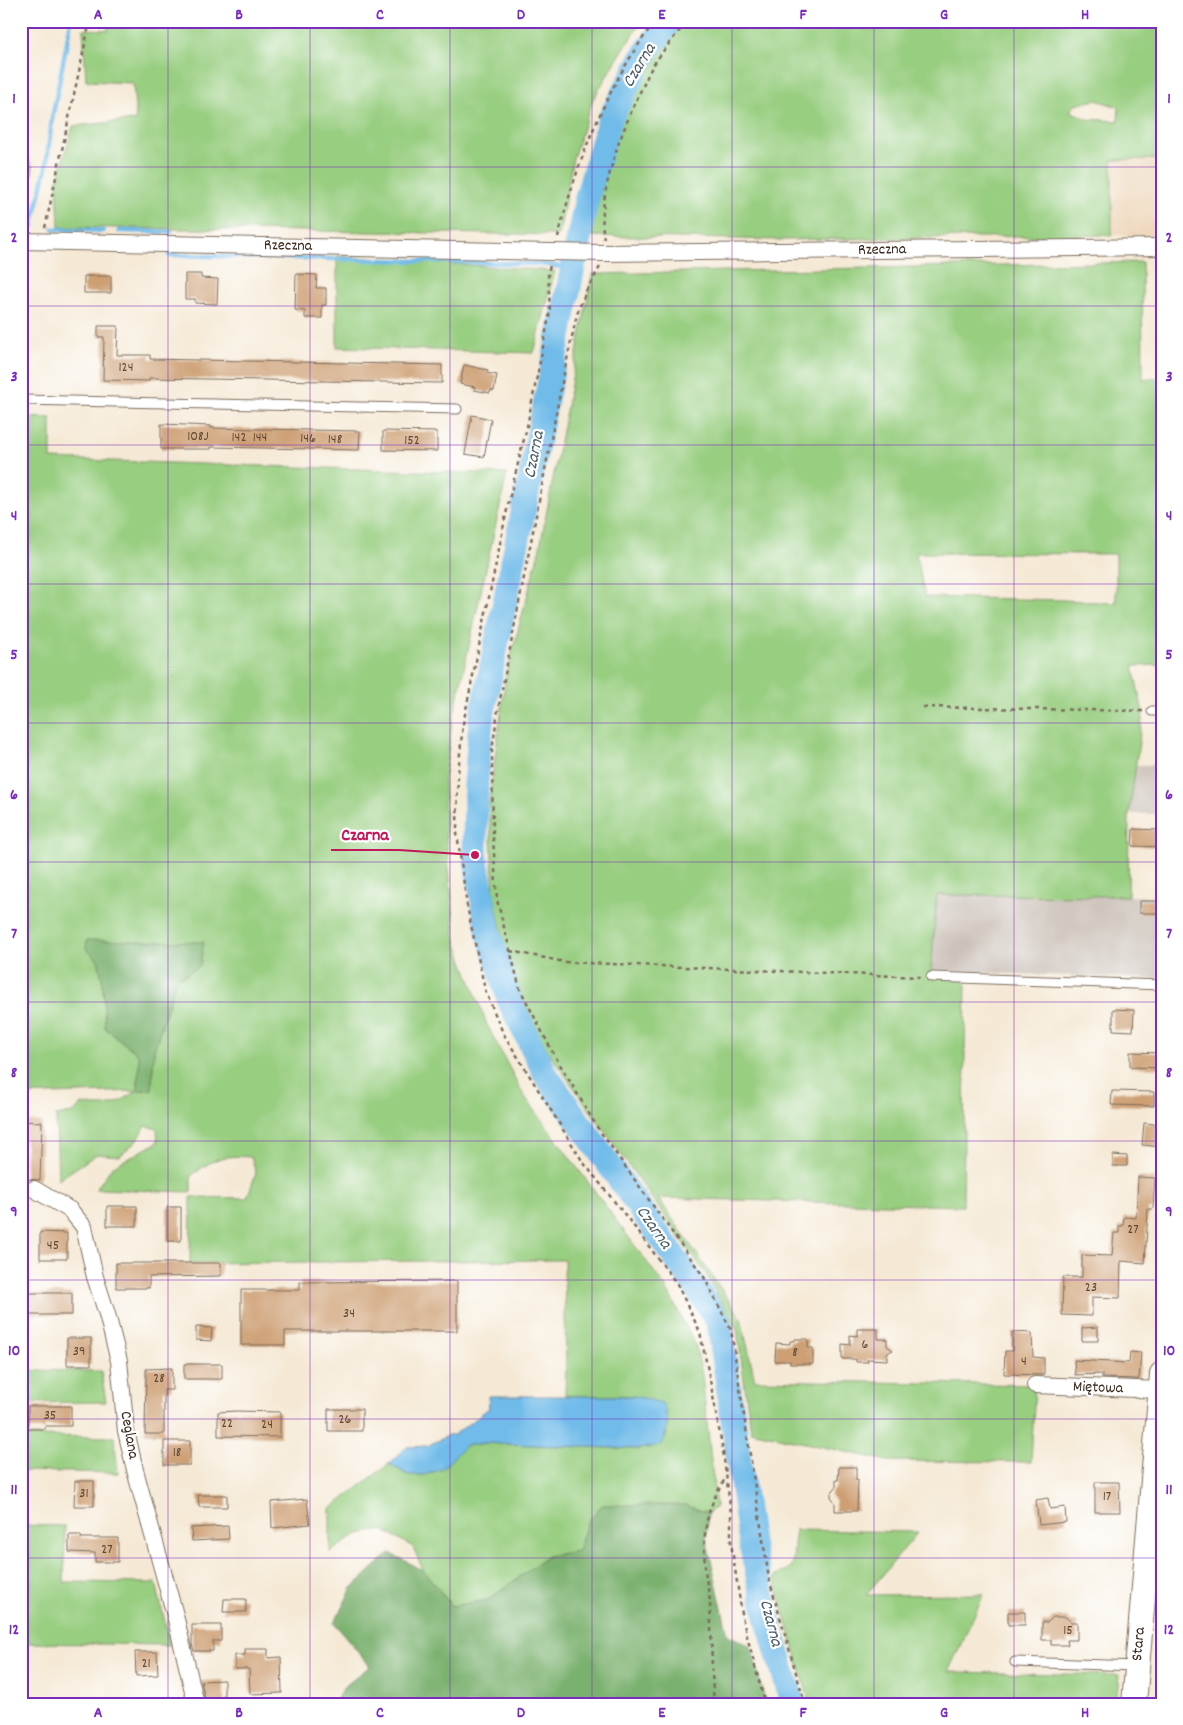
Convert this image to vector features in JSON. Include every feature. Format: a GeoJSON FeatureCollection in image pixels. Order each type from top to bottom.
{"type":"FeatureCollection","features":[{"type":"Feature","properties":{"kind":"street","name":"Rzeczna"},"geometry":{"type":"LineString","coordinates":[[21,241],[604,253],[1162,247]]}},
{"type":"Feature","properties":{"kind":"street","name":"Ceglana"},"geometry":{"type":"LineString","coordinates":[[34,1190],[70,1210],[84,1227],[95,1278],[107,1314],[119,1361],[126,1431],[136,1474],[196,1704]]}},
{"type":"Feature","properties":{"kind":"street","name":"Miętowa"},"geometry":{"type":"LineString","coordinates":[[1035,1385],[1161,1382]]}},
{"type":"Feature","properties":{"kind":"street","name":"Stara"},"geometry":{"type":"LineString","coordinates":[[1134,1704],[1161,1382]]}},
{"type":"Feature","properties":{"kind":"lane"},"geometry":{"type":"LineString","coordinates":[[21,400],[457,409]]}},
{"type":"Feature","properties":{"kind":"lane"},"geometry":{"type":"LineString","coordinates":[[1152,711],[1162,711]]}},
{"type":"Feature","properties":{"kind":"lane"},"geometry":{"type":"LineString","coordinates":[[931,977],[1162,986]]}},
{"type":"Feature","properties":{"kind":"lane"},"geometry":{"type":"LineString","coordinates":[[1015,1662],[1137,1666]]}},
{"type":"Feature","properties":{"kind":"path"},"geometry":{"type":"LineString","coordinates":[[42,241],[90,21]]}},
{"type":"Feature","properties":{"kind":"path"},"geometry":{"type":"LineString","coordinates":[[655,21],[634,50],[610,92],[589,137],[573,184],[548,272],[550,312],[463,724],[458,773],[457,834],[467,906],[486,990],[504,1033],[583,1162],[633,1225],[676,1284],[700,1332],[726,1477],[731,1513],[731,1543],[743,1621],[765,1704]]}},
{"type":"Feature","properties":{"kind":"path"},"geometry":{"type":"LineString","coordinates":[[687,21],[653,65],[629,115],[604,199],[602,226],[604,253],[577,314],[563,378],[498,710],[492,751],[493,838],[497,900],[520,989],[552,1051],[597,1127],[704,1277],[731,1330],[768,1579],[805,1704]]}},
{"type":"Feature","properties":{"kind":"path"},"geometry":{"type":"LineString","coordinates":[[923,707],[1152,711]]}},
{"type":"Feature","properties":{"kind":"path"},"geometry":{"type":"LineString","coordinates":[[510,951],[565,962],[931,977]]}},
{"type":"Feature","properties":{"kind":"path"},"geometry":{"type":"LineString","coordinates":[[714,1704],[710,1601],[704,1544],[709,1509],[716,1492],[726,1477]]}},
{"type":"Feature","properties":{"kind":"shaded area"},"geometry":{"type":"Polygon","coordinates":[[[1162,159],[1162,235],[1112,235],[1112,160],[1162,159]]]}},
{"type":"Feature","properties":{"kind":"shaded area"},"geometry":{"type":"Polygon","coordinates":[[[798,762],[1162,765],[1162,814],[1129,814],[1128,896],[1162,897],[1162,979],[931,971],[936,895],[798,762]]]}},
{"type":"Feature","properties":{"kind":"green space"},"geometry":{"type":"Polygon","coordinates":[[[109,21],[643,21],[593,99],[573,158],[559,235],[59,227],[57,182],[73,126],[136,120],[133,83],[86,81],[83,29],[108,30],[109,21]]]}},
{"type":"Feature","properties":{"kind":"green space"},"geometry":{"type":"Polygon","coordinates":[[[683,21],[1162,21],[1162,159],[1112,160],[1112,235],[781,240],[592,236],[595,211],[614,135],[649,64],[683,21]],[[1096,100],[1075,105],[1070,111],[1087,119],[1118,121],[1119,107],[1096,100]]]}},
{"type":"Feature","properties":{"kind":"green space"},"geometry":{"type":"Polygon","coordinates":[[[21,147],[23,147],[33,168],[25,217],[21,220],[21,147]]]}},
{"type":"Feature","properties":{"kind":"green space"},"geometry":{"type":"Polygon","coordinates":[[[337,256],[555,271],[534,353],[337,347],[337,256]]]}},
{"type":"Feature","properties":{"kind":"green space"},"geometry":{"type":"Polygon","coordinates":[[[1142,262],[1143,379],[1162,378],[1162,665],[1133,666],[1143,713],[1129,813],[1128,896],[937,895],[931,971],[966,978],[963,1206],[658,1198],[741,1318],[755,1380],[1035,1385],[1031,1462],[887,1461],[751,1431],[737,1330],[707,1276],[545,1047],[510,973],[494,894],[489,803],[506,675],[539,552],[592,274],[1142,262]],[[916,553],[925,597],[1116,603],[1116,554],[916,553]]]}},
{"type":"Feature","properties":{"kind":"green space"},"geometry":{"type":"Polygon","coordinates":[[[21,417],[51,418],[51,459],[507,474],[453,718],[444,779],[446,835],[456,942],[487,1025],[523,1094],[666,1288],[695,1344],[702,1375],[716,1507],[708,1513],[685,1505],[588,1521],[578,1551],[548,1556],[488,1600],[452,1606],[423,1570],[413,1547],[383,1530],[358,1534],[330,1552],[330,1509],[389,1464],[408,1475],[442,1469],[465,1446],[483,1443],[639,1449],[661,1445],[667,1434],[635,1396],[565,1396],[564,1260],[190,1263],[191,1197],[247,1198],[256,1173],[251,1157],[225,1157],[206,1165],[191,1176],[191,1192],[96,1189],[112,1167],[158,1142],[157,1129],[146,1126],[135,1142],[120,1156],[97,1154],[58,1180],[56,1116],[73,1113],[82,1104],[111,1105],[137,1091],[21,1095],[21,417]],[[98,959],[103,984],[105,1028],[139,1055],[138,1091],[151,1089],[154,1050],[176,980],[200,966],[98,959]]]}},
{"type":"Feature","properties":{"kind":"green space"},"geometry":{"type":"Polygon","coordinates":[[[87,940],[204,942],[200,966],[176,980],[154,1050],[152,1089],[138,1091],[139,1055],[105,1028],[103,984],[98,960],[86,949],[87,940]]]}},
{"type":"Feature","properties":{"kind":"green space"},"geometry":{"type":"Polygon","coordinates":[[[21,1370],[101,1371],[106,1402],[21,1403],[21,1370]]]}},
{"type":"Feature","properties":{"kind":"green space"},"geometry":{"type":"Polygon","coordinates":[[[21,1436],[114,1437],[118,1473],[21,1471],[21,1436]]]}},
{"type":"Feature","properties":{"kind":"green space"},"geometry":{"type":"Polygon","coordinates":[[[602,1505],[685,1505],[708,1513],[706,1538],[728,1635],[751,1646],[766,1704],[334,1704],[344,1687],[370,1666],[334,1623],[352,1588],[390,1553],[423,1570],[452,1606],[488,1600],[548,1556],[578,1551],[588,1521],[602,1505]]]}},
{"type":"Feature","properties":{"kind":"green space"},"geometry":{"type":"Polygon","coordinates":[[[21,1525],[65,1526],[64,1582],[156,1583],[170,1645],[21,1643],[21,1525]]]}},
{"type":"Feature","properties":{"kind":"green space"},"geometry":{"type":"Polygon","coordinates":[[[795,1530],[918,1532],[866,1595],[984,1594],[948,1672],[1119,1675],[1116,1704],[810,1704],[774,1577],[787,1570],[793,1563],[795,1530]]]}},
{"type":"Feature","properties":{"kind":"water"},"geometry":{"type":"Polygon","coordinates":[[[488,1396],[635,1396],[662,1403],[667,1419],[667,1429],[661,1445],[639,1449],[483,1443],[465,1446],[442,1469],[424,1475],[408,1475],[389,1464],[407,1447],[427,1446],[449,1435],[454,1435],[489,1408],[488,1396]]]}},
{"type":"Feature","properties":{"kind":"building"},"geometry":{"type":"Polygon","coordinates":[[[185,274],[201,274],[201,278],[218,279],[217,304],[195,303],[195,299],[185,299],[185,274]]]}},
{"type":"Feature","properties":{"kind":"building"},"geometry":{"type":"Polygon","coordinates":[[[296,274],[317,275],[316,288],[326,288],[326,305],[322,305],[322,318],[305,318],[305,311],[295,310],[296,274]]]}},
{"type":"Feature","properties":{"kind":"building"},"geometry":{"type":"Polygon","coordinates":[[[84,276],[111,276],[111,293],[84,293],[84,276]]]}},
{"type":"Feature","properties":{"kind":"building"},"geometry":{"type":"Polygon","coordinates":[[[98,326],[118,326],[117,355],[150,355],[150,359],[442,365],[442,383],[149,378],[149,381],[103,380],[104,337],[98,337],[98,326]]]}},
{"type":"Feature","properties":{"kind":"building"},"geometry":{"type":"Polygon","coordinates":[[[464,365],[488,370],[487,373],[497,375],[494,391],[491,390],[490,393],[474,390],[475,387],[460,384],[464,365]]]}},
{"type":"Feature","properties":{"kind":"building"},"geometry":{"type":"Polygon","coordinates":[[[472,415],[491,419],[484,457],[465,454],[472,415]]]}},
{"type":"Feature","properties":{"kind":"building"},"geometry":{"type":"Polygon","coordinates":[[[161,424],[211,426],[211,428],[360,431],[359,450],[211,447],[211,449],[161,449],[161,424]]]}},
{"type":"Feature","properties":{"kind":"building"},"geometry":{"type":"Polygon","coordinates":[[[383,431],[437,432],[437,451],[383,450],[383,431]]]}},
{"type":"Feature","properties":{"kind":"building"},"geometry":{"type":"Polygon","coordinates":[[[1133,829],[1162,830],[1162,847],[1132,846],[1133,829]]]}},
{"type":"Feature","properties":{"kind":"building"},"geometry":{"type":"Polygon","coordinates":[[[1139,901],[1162,901],[1162,913],[1139,913],[1139,901]]]}},
{"type":"Feature","properties":{"kind":"building"},"geometry":{"type":"Polygon","coordinates":[[[1113,1009],[1134,1010],[1133,1031],[1113,1030],[1113,1009]]]}},
{"type":"Feature","properties":{"kind":"building"},"geometry":{"type":"Polygon","coordinates":[[[1130,1052],[1162,1053],[1162,1068],[1130,1067],[1130,1052]]]}},
{"type":"Feature","properties":{"kind":"building"},"geometry":{"type":"Polygon","coordinates":[[[1112,1091],[1154,1092],[1154,1106],[1111,1105],[1112,1091]]]}},
{"type":"Feature","properties":{"kind":"building"},"geometry":{"type":"Polygon","coordinates":[[[21,1121],[42,1122],[40,1180],[25,1179],[26,1138],[21,1138],[21,1121]]]}},
{"type":"Feature","properties":{"kind":"building"},"geometry":{"type":"Polygon","coordinates":[[[1144,1123],[1162,1125],[1161,1147],[1142,1145],[1144,1123]]]}},
{"type":"Feature","properties":{"kind":"building"},"geometry":{"type":"Polygon","coordinates":[[[1113,1155],[1127,1156],[1127,1166],[1113,1166],[1113,1155]]]}},
{"type":"Feature","properties":{"kind":"building"},"geometry":{"type":"Polygon","coordinates":[[[1138,1177],[1155,1178],[1153,1209],[1148,1209],[1145,1263],[1121,1261],[1120,1298],[1092,1297],[1092,1316],[1062,1315],[1063,1277],[1082,1277],[1082,1255],[1112,1256],[1114,1233],[1119,1233],[1119,1226],[1123,1226],[1124,1217],[1136,1218],[1138,1177]]]}},
{"type":"Feature","properties":{"kind":"building"},"geometry":{"type":"Polygon","coordinates":[[[107,1206],[137,1206],[137,1226],[107,1226],[107,1206]]]}},
{"type":"Feature","properties":{"kind":"building"},"geometry":{"type":"Polygon","coordinates":[[[167,1207],[181,1207],[181,1241],[167,1241],[167,1207]]]}},
{"type":"Feature","properties":{"kind":"building"},"geometry":{"type":"Polygon","coordinates":[[[40,1232],[67,1233],[67,1259],[40,1259],[40,1232]]]}},
{"type":"Feature","properties":{"kind":"building"},"geometry":{"type":"Polygon","coordinates":[[[116,1263],[221,1263],[221,1276],[149,1277],[149,1288],[116,1288],[116,1263]]]}},
{"type":"Feature","properties":{"kind":"building"},"geometry":{"type":"Polygon","coordinates":[[[457,1281],[457,1331],[285,1331],[285,1345],[241,1345],[241,1290],[300,1290],[300,1282],[457,1281]]]}},
{"type":"Feature","properties":{"kind":"building"},"geometry":{"type":"Polygon","coordinates":[[[21,1293],[72,1293],[72,1315],[21,1315],[21,1293]]]}},
{"type":"Feature","properties":{"kind":"building"},"geometry":{"type":"Polygon","coordinates":[[[196,1327],[212,1328],[211,1341],[196,1340],[196,1327]]]}},
{"type":"Feature","properties":{"kind":"building"},"geometry":{"type":"Polygon","coordinates":[[[1098,1327],[1098,1341],[1082,1341],[1082,1328],[1098,1327]]]}},
{"type":"Feature","properties":{"kind":"building"},"geometry":{"type":"Polygon","coordinates":[[[857,1329],[878,1329],[878,1339],[887,1339],[887,1346],[893,1350],[887,1353],[887,1360],[867,1359],[868,1362],[856,1362],[856,1359],[842,1359],[842,1344],[850,1345],[850,1335],[857,1336],[857,1329]]]}},
{"type":"Feature","properties":{"kind":"building"},"geometry":{"type":"Polygon","coordinates":[[[1012,1332],[1032,1333],[1033,1357],[1044,1358],[1044,1375],[1004,1374],[1005,1351],[1012,1351],[1012,1332]]]}},
{"type":"Feature","properties":{"kind":"building"},"geometry":{"type":"Polygon","coordinates":[[[67,1338],[91,1338],[91,1365],[67,1365],[67,1338]]]}},
{"type":"Feature","properties":{"kind":"building"},"geometry":{"type":"Polygon","coordinates":[[[795,1339],[808,1339],[808,1348],[813,1348],[813,1364],[790,1364],[790,1361],[775,1361],[776,1343],[790,1344],[790,1341],[795,1341],[795,1339]]]}},
{"type":"Feature","properties":{"kind":"building"},"geometry":{"type":"Polygon","coordinates":[[[1130,1352],[1141,1353],[1139,1379],[1102,1378],[1102,1374],[1075,1375],[1074,1360],[1129,1363],[1130,1352]]]}},
{"type":"Feature","properties":{"kind":"building"},"geometry":{"type":"Polygon","coordinates":[[[184,1364],[222,1364],[222,1379],[184,1379],[184,1364]]]}},
{"type":"Feature","properties":{"kind":"building"},"geometry":{"type":"Polygon","coordinates":[[[172,1368],[172,1390],[164,1390],[164,1434],[145,1434],[146,1369],[172,1368]]]}},
{"type":"Feature","properties":{"kind":"building"},"geometry":{"type":"Polygon","coordinates":[[[28,1406],[71,1406],[71,1426],[45,1426],[45,1429],[28,1429],[28,1406]]]}},
{"type":"Feature","properties":{"kind":"building"},"geometry":{"type":"Polygon","coordinates":[[[328,1409],[362,1409],[362,1431],[328,1431],[328,1409]]]}},
{"type":"Feature","properties":{"kind":"building"},"geometry":{"type":"Polygon","coordinates":[[[218,1412],[280,1412],[280,1437],[218,1436],[218,1412]]]}},
{"type":"Feature","properties":{"kind":"building"},"geometry":{"type":"Polygon","coordinates":[[[164,1441],[190,1441],[190,1465],[164,1465],[164,1441]]]}},
{"type":"Feature","properties":{"kind":"building"},"geometry":{"type":"Polygon","coordinates":[[[839,1467],[856,1467],[856,1480],[858,1480],[857,1511],[835,1511],[835,1502],[831,1497],[831,1493],[836,1487],[839,1467]]]}},
{"type":"Feature","properties":{"kind":"building"},"geometry":{"type":"Polygon","coordinates":[[[75,1481],[94,1481],[94,1506],[74,1506],[75,1481]]]}},
{"type":"Feature","properties":{"kind":"building"},"geometry":{"type":"Polygon","coordinates":[[[1095,1482],[1119,1482],[1120,1512],[1095,1512],[1095,1482]]]}},
{"type":"Feature","properties":{"kind":"building"},"geometry":{"type":"Polygon","coordinates":[[[198,1495],[227,1495],[227,1507],[199,1507],[198,1495]]]}},
{"type":"Feature","properties":{"kind":"building"},"geometry":{"type":"Polygon","coordinates":[[[1048,1498],[1050,1509],[1065,1507],[1066,1522],[1039,1525],[1036,1500],[1048,1498]]]}},
{"type":"Feature","properties":{"kind":"building"},"geometry":{"type":"Polygon","coordinates":[[[307,1499],[310,1524],[272,1528],[271,1502],[307,1499]]]}},
{"type":"Feature","properties":{"kind":"building"},"geometry":{"type":"Polygon","coordinates":[[[228,1526],[229,1539],[192,1541],[191,1528],[228,1526]]]}},
{"type":"Feature","properties":{"kind":"building"},"geometry":{"type":"Polygon","coordinates":[[[69,1535],[81,1535],[81,1538],[118,1538],[118,1562],[95,1562],[95,1553],[69,1552],[69,1535]]]}},
{"type":"Feature","properties":{"kind":"building"},"geometry":{"type":"Polygon","coordinates":[[[224,1599],[246,1599],[246,1612],[223,1612],[224,1599]]]}},
{"type":"Feature","properties":{"kind":"building"},"geometry":{"type":"Polygon","coordinates":[[[1008,1612],[1025,1612],[1025,1625],[1008,1625],[1008,1612]]]}},
{"type":"Feature","properties":{"kind":"building"},"geometry":{"type":"Polygon","coordinates":[[[1053,1617],[1066,1617],[1071,1622],[1077,1622],[1077,1640],[1067,1640],[1068,1645],[1051,1645],[1051,1640],[1042,1640],[1042,1622],[1048,1622],[1053,1617]]]}},
{"type":"Feature","properties":{"kind":"building"},"geometry":{"type":"Polygon","coordinates":[[[192,1625],[221,1625],[221,1641],[213,1641],[213,1651],[194,1651],[192,1625]]]}},
{"type":"Feature","properties":{"kind":"building"},"geometry":{"type":"Polygon","coordinates":[[[245,1649],[268,1649],[268,1658],[281,1657],[282,1693],[250,1694],[249,1669],[235,1669],[235,1655],[245,1655],[245,1649]]]}},
{"type":"Feature","properties":{"kind":"building"},"geometry":{"type":"Polygon","coordinates":[[[135,1652],[157,1652],[158,1675],[136,1676],[135,1652]]]}},
{"type":"Feature","properties":{"kind":"building"},"geometry":{"type":"Polygon","coordinates":[[[224,1680],[224,1703],[206,1703],[201,1681],[224,1680]]]}},
{"type":"Feature","properties":{"kind":"waterway"},"geometry":{"type":"LineString","coordinates":[[32,228],[46,168],[52,119],[71,21]]}},
{"type":"Feature","properties":{"kind":"waterway","name":"Czarna"},"geometry":{"type":"LineString","coordinates":[[670,21],[643,56],[610,119],[587,198],[481,720],[476,784],[475,855],[488,930],[510,1002],[547,1077],[702,1296],[719,1323],[751,1544],[768,1621],[793,1704]]}},
{"type":"Feature","properties":{"kind":"waterway"},"geometry":{"type":"LineString","coordinates":[[53,229],[103,231]]}},
{"type":"Feature","properties":{"kind":"waterway"},"geometry":{"type":"LineString","coordinates":[[119,231],[171,232]]}},
{"type":"Feature","properties":{"kind":"waterway"},"geometry":{"type":"LineString","coordinates":[[169,255],[541,264],[561,267],[571,271]]}},
{"type":"Feature","properties":{"kind":"place","name":"Czarna"},"geometry":{"type":"Point","coordinates":[475,855]}}]}
